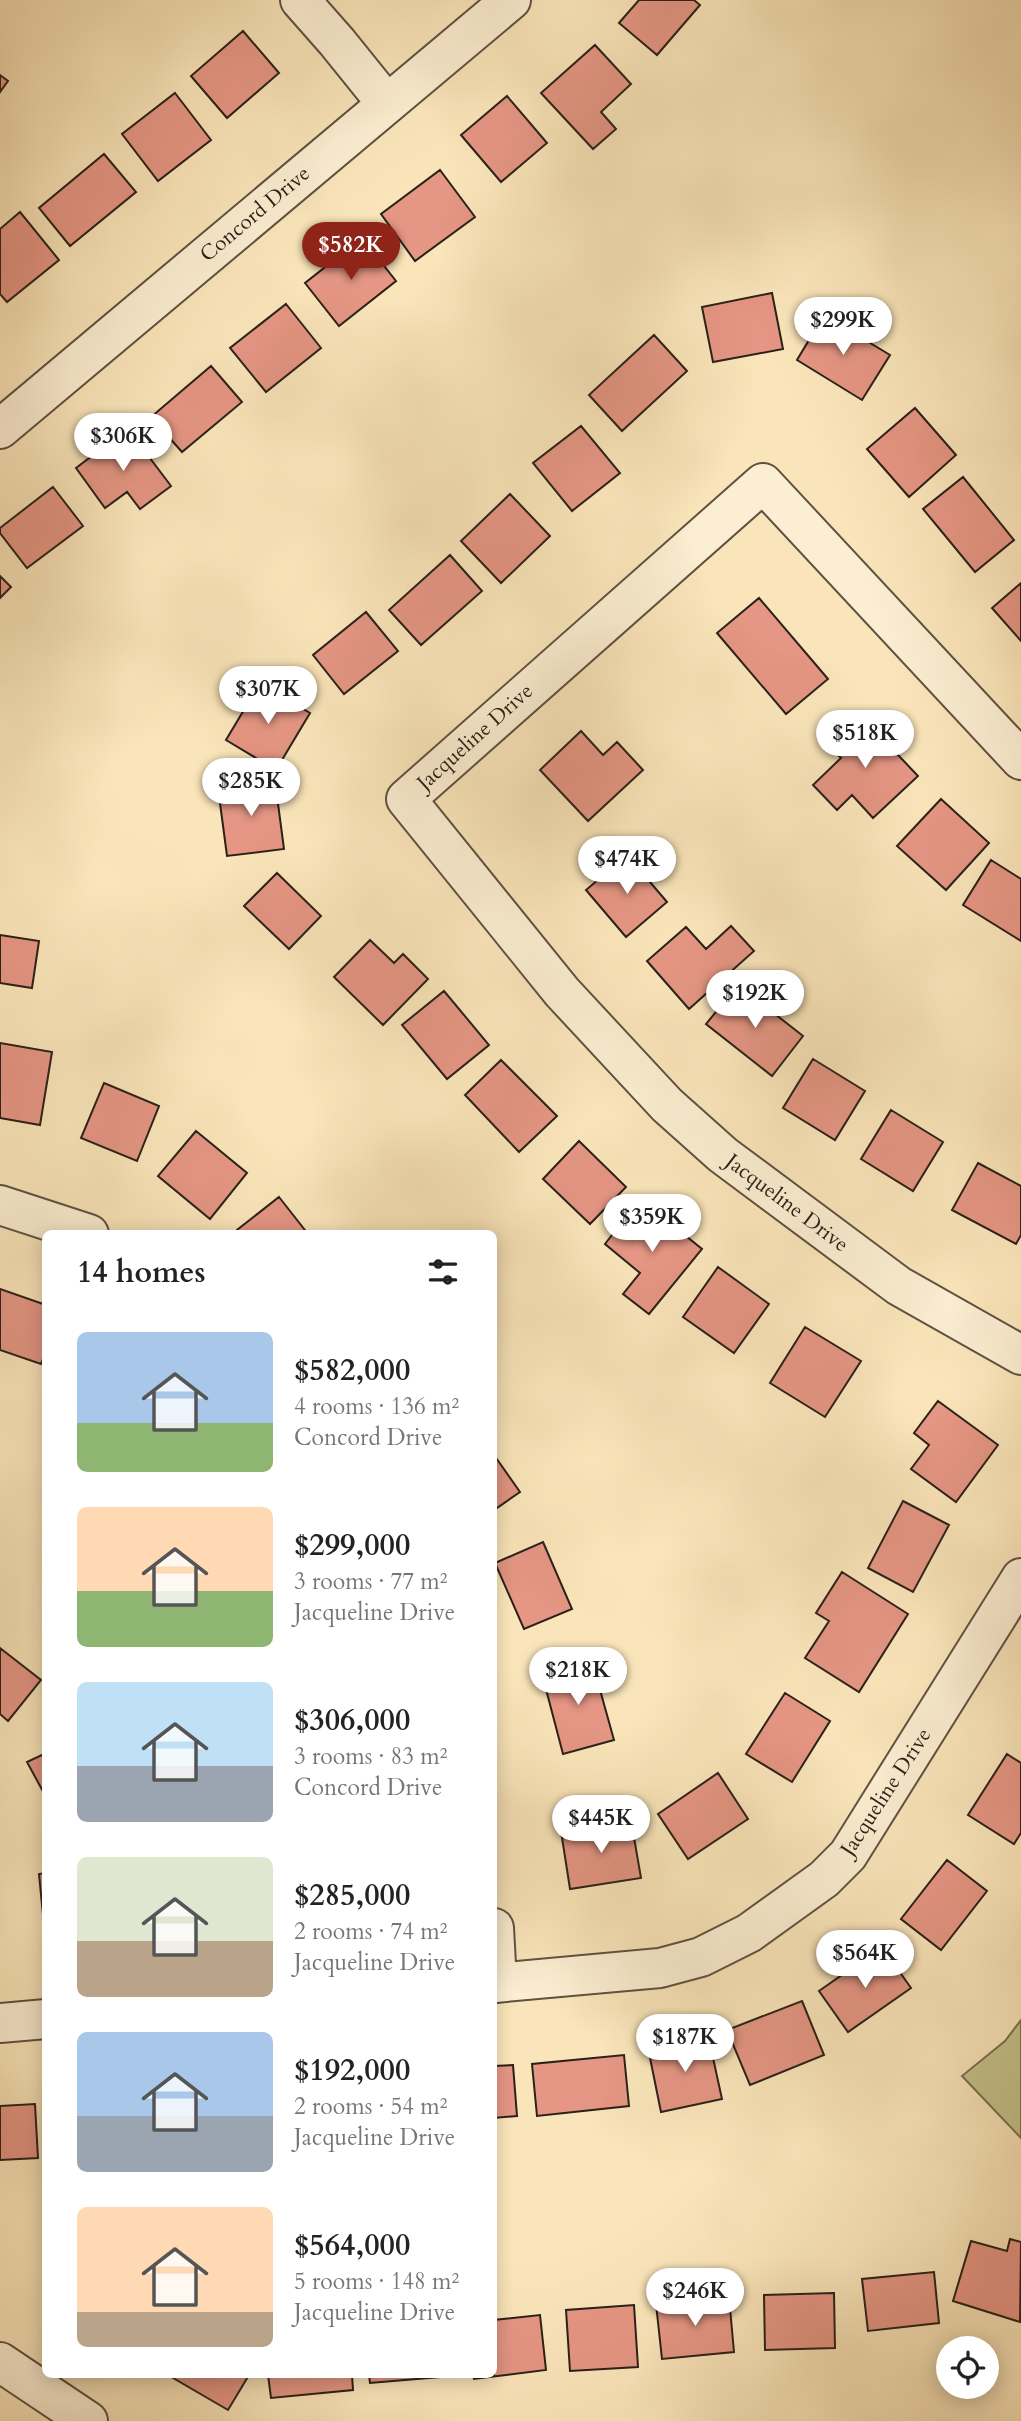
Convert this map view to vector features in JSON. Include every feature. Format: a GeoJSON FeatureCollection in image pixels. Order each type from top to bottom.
{"type":"FeatureCollection","features":[{"type":"Feature","properties":{"kind":"street"},"geometry":{"type":"LineString","coordinates":[[300,0],[387,104]]}},
{"type":"Feature","properties":{"kind":"street","name":"Concord Drive"},"geometry":{"type":"LineString","coordinates":[[4,416],[511,0]]}},
{"type":"Feature","properties":{"kind":"street","name":"Jacqueline Drive"},"geometry":{"type":"LineString","coordinates":[[1021,760],[763,483],[405,799],[562,992],[667,1105],[713,1147],[899,1286],[1021,1355]]}},
{"type":"Feature","properties":{"kind":"street"},"geometry":{"type":"LineString","coordinates":[[0,1205],[77,1230]]}},
{"type":"Feature","properties":{"kind":"street","name":"Jacqueline Drive"},"geometry":{"type":"LineString","coordinates":[[497,1983],[660,1968],[701,1957],[749,1933],[824,1879],[848,1855],[1021,1578]]}},
{"type":"Feature","properties":{"kind":"street"},"geometry":{"type":"LineString","coordinates":[[0,2023],[42,2019]]}},
{"type":"Feature","properties":{"kind":"street"},"geometry":{"type":"LineString","coordinates":[[0,2362],[88,2421]]}},
{"type":"Feature","properties":{"kind":"shaded area"},"geometry":{"type":"Polygon","coordinates":[[[1021,2020],[1021,2138],[962,2076],[1005,2041],[1021,2020]]]}},
{"type":"Feature","properties":{"kind":"building"},"geometry":{"type":"Polygon","coordinates":[[[639,0],[694,0],[700,5],[657,55],[619,23],[639,0]]]}},
{"type":"Feature","properties":{"kind":"building"},"geometry":{"type":"Polygon","coordinates":[[[243,31],[279,73],[227,118],[191,76],[243,31]]]}},
{"type":"Feature","properties":{"kind":"building"},"geometry":{"type":"Polygon","coordinates":[[[595,45],[631,84],[601,112],[616,129],[593,149],[541,93],[595,45]]]}},
{"type":"Feature","properties":{"kind":"building"},"geometry":{"type":"Polygon","coordinates":[[[0,75],[8,81],[0,92],[0,75]]]}},
{"type":"Feature","properties":{"kind":"building"},"geometry":{"type":"Polygon","coordinates":[[[175,93],[211,140],[158,181],[122,134],[175,93]]]}},
{"type":"Feature","properties":{"kind":"building"},"geometry":{"type":"Polygon","coordinates":[[[507,96],[547,143],[501,182],[461,135],[507,96]]]}},
{"type":"Feature","properties":{"kind":"building"},"geometry":{"type":"Polygon","coordinates":[[[104,154],[136,192],[70,246],[39,208],[104,154]]]}},
{"type":"Feature","properties":{"kind":"building"},"geometry":{"type":"Polygon","coordinates":[[[440,170],[475,217],[415,261],[381,214],[440,170]]]}},
{"type":"Feature","properties":{"kind":"building"},"geometry":{"type":"Polygon","coordinates":[[[20,212],[59,260],[7,302],[0,294],[0,229],[20,212]]]}},
{"type":"Feature","properties":{"kind":"building"},"geometry":{"type":"Polygon","coordinates":[[[362,238],[396,281],[339,326],[305,283],[362,238]]]}},
{"type":"Feature","properties":{"kind":"building"},"geometry":{"type":"Polygon","coordinates":[[[772,293],[783,349],[713,362],[702,307],[772,293]]]}},
{"type":"Feature","properties":{"kind":"building"},"geometry":{"type":"Polygon","coordinates":[[[286,304],[321,348],[266,392],[230,348],[286,304]]]}},
{"type":"Feature","properties":{"kind":"building"},"geometry":{"type":"Polygon","coordinates":[[[824,315],[890,355],[862,400],[797,360],[824,315]]]}},
{"type":"Feature","properties":{"kind":"building"},"geometry":{"type":"Polygon","coordinates":[[[654,335],[687,371],[622,431],[589,395],[654,335]]]}},
{"type":"Feature","properties":{"kind":"building"},"geometry":{"type":"Polygon","coordinates":[[[211,366],[242,402],[182,452],[151,417],[211,366]]]}},
{"type":"Feature","properties":{"kind":"building"},"geometry":{"type":"Polygon","coordinates":[[[915,408],[956,455],[909,497],[867,449],[915,408]]]}},
{"type":"Feature","properties":{"kind":"building"},"geometry":{"type":"Polygon","coordinates":[[[581,426],[620,473],[572,511],[533,463],[581,426]]]}},
{"type":"Feature","properties":{"kind":"building"},"geometry":{"type":"Polygon","coordinates":[[[128,429],[171,486],[140,509],[127,492],[105,508],[76,468],[128,429]]]}},
{"type":"Feature","properties":{"kind":"building"},"geometry":{"type":"Polygon","coordinates":[[[963,477],[1014,540],[975,572],[923,509],[963,477]]]}},
{"type":"Feature","properties":{"kind":"building"},"geometry":{"type":"Polygon","coordinates":[[[53,487],[83,526],[27,568],[0,533],[0,528],[53,487]]]}},
{"type":"Feature","properties":{"kind":"building"},"geometry":{"type":"Polygon","coordinates":[[[510,494],[550,536],[501,583],[461,541],[510,494]]]}},
{"type":"Feature","properties":{"kind":"building"},"geometry":{"type":"Polygon","coordinates":[[[450,555],[482,591],[421,645],[389,610],[450,555]]]}},
{"type":"Feature","properties":{"kind":"building"},"geometry":{"type":"Polygon","coordinates":[[[0,576],[11,587],[0,598],[0,576]]]}},
{"type":"Feature","properties":{"kind":"building"},"geometry":{"type":"Polygon","coordinates":[[[1021,583],[1021,641],[992,608],[1021,583]]]}},
{"type":"Feature","properties":{"kind":"building"},"geometry":{"type":"Polygon","coordinates":[[[759,598],[828,679],[786,714],[717,633],[759,598]]]}},
{"type":"Feature","properties":{"kind":"building"},"geometry":{"type":"Polygon","coordinates":[[[366,612],[398,651],[344,694],[313,655],[366,612]]]}},
{"type":"Feature","properties":{"kind":"building"},"geometry":{"type":"Polygon","coordinates":[[[260,683],[310,713],[276,770],[226,740],[260,683]]]}},
{"type":"Feature","properties":{"kind":"building"},"geometry":{"type":"Polygon","coordinates":[[[861,716],[918,776],[873,818],[852,795],[837,810],[813,785],[841,758],[829,746],[861,716]]]}},
{"type":"Feature","properties":{"kind":"building"},"geometry":{"type":"Polygon","coordinates":[[[581,731],[603,755],[617,742],[643,770],[588,821],[540,770],[581,731]]]}},
{"type":"Feature","properties":{"kind":"building"},"geometry":{"type":"Polygon","coordinates":[[[275,781],[284,849],[227,856],[218,788],[275,781]]]}},
{"type":"Feature","properties":{"kind":"building"},"geometry":{"type":"Polygon","coordinates":[[[941,799],[989,843],[946,890],[897,846],[941,799]]]}},
{"type":"Feature","properties":{"kind":"building"},"geometry":{"type":"Polygon","coordinates":[[[627,855],[667,902],[626,937],[586,890],[627,855]]]}},
{"type":"Feature","properties":{"kind":"building"},"geometry":{"type":"Polygon","coordinates":[[[991,860],[1021,879],[1021,941],[963,905],[991,860]]]}},
{"type":"Feature","properties":{"kind":"building"},"geometry":{"type":"Polygon","coordinates":[[[277,873],[321,916],[289,949],[244,906],[277,873]]]}},
{"type":"Feature","properties":{"kind":"building"},"geometry":{"type":"Polygon","coordinates":[[[731,926],[754,951],[689,1009],[647,961],[686,927],[706,949],[731,926]]]}},
{"type":"Feature","properties":{"kind":"building"},"geometry":{"type":"Polygon","coordinates":[[[0,935],[39,941],[32,988],[0,983],[0,935]]]}},
{"type":"Feature","properties":{"kind":"building"},"geometry":{"type":"Polygon","coordinates":[[[370,940],[394,963],[403,954],[428,979],[383,1025],[334,977],[370,940]]]}},
{"type":"Feature","properties":{"kind":"building"},"geometry":{"type":"Polygon","coordinates":[[[738,985],[803,1036],[772,1076],[706,1024],[738,985]]]}},
{"type":"Feature","properties":{"kind":"building"},"geometry":{"type":"Polygon","coordinates":[[[444,991],[489,1045],[447,1079],[402,1025],[444,991]]]}},
{"type":"Feature","properties":{"kind":"building"},"geometry":{"type":"Polygon","coordinates":[[[0,1043],[52,1052],[40,1125],[0,1118],[0,1043]]]}},
{"type":"Feature","properties":{"kind":"building"},"geometry":{"type":"Polygon","coordinates":[[[813,1059],[865,1091],[835,1140],[783,1108],[813,1059]]]}},
{"type":"Feature","properties":{"kind":"building"},"geometry":{"type":"Polygon","coordinates":[[[501,1060],[557,1116],[519,1152],[465,1095],[501,1060]]]}},
{"type":"Feature","properties":{"kind":"building"},"geometry":{"type":"Polygon","coordinates":[[[104,1083],[159,1106],[137,1161],[81,1138],[104,1083]]]}},
{"type":"Feature","properties":{"kind":"building"},"geometry":{"type":"Polygon","coordinates":[[[891,1110],[943,1142],[913,1191],[861,1159],[891,1110]]]}},
{"type":"Feature","properties":{"kind":"building"},"geometry":{"type":"Polygon","coordinates":[[[196,1131],[247,1173],[210,1219],[158,1176],[196,1131]]]}},
{"type":"Feature","properties":{"kind":"building"},"geometry":{"type":"Polygon","coordinates":[[[579,1141],[626,1187],[590,1224],[543,1179],[579,1141]]]}},
{"type":"Feature","properties":{"kind":"building"},"geometry":{"type":"Polygon","coordinates":[[[978,1163],[1021,1186],[1021,1235],[1016,1244],[952,1210],[978,1163]]]}},
{"type":"Feature","properties":{"kind":"building"},"geometry":{"type":"Polygon","coordinates":[[[279,1197],[305,1230],[237,1230],[279,1197]]]}},
{"type":"Feature","properties":{"kind":"building"},"geometry":{"type":"Polygon","coordinates":[[[640,1199],[702,1249],[649,1314],[623,1294],[640,1273],[605,1244],[640,1199]]]}},
{"type":"Feature","properties":{"kind":"building"},"geometry":{"type":"Polygon","coordinates":[[[718,1267],[769,1304],[734,1353],[683,1317],[718,1267]]]}},
{"type":"Feature","properties":{"kind":"building"},"geometry":{"type":"Polygon","coordinates":[[[0,1289],[42,1304],[41,1364],[0,1350],[0,1289]]]}},
{"type":"Feature","properties":{"kind":"building"},"geometry":{"type":"Polygon","coordinates":[[[805,1327],[861,1361],[825,1417],[770,1383],[805,1327]]]}},
{"type":"Feature","properties":{"kind":"building"},"geometry":{"type":"Polygon","coordinates":[[[938,1401],[998,1445],[956,1502],[911,1469],[929,1445],[914,1433],[938,1401]]]}},
{"type":"Feature","properties":{"kind":"building"},"geometry":{"type":"Polygon","coordinates":[[[497,1459],[520,1492],[497,1508],[497,1459]]]}},
{"type":"Feature","properties":{"kind":"building"},"geometry":{"type":"Polygon","coordinates":[[[903,1501],[949,1525],[913,1592],[868,1568],[903,1501]]]}},
{"type":"Feature","properties":{"kind":"building"},"geometry":{"type":"Polygon","coordinates":[[[543,1542],[572,1609],[524,1629],[497,1562],[543,1542]]]}},
{"type":"Feature","properties":{"kind":"building"},"geometry":{"type":"Polygon","coordinates":[[[842,1572],[908,1614],[859,1692],[805,1658],[829,1621],[816,1613],[842,1572]]]}},
{"type":"Feature","properties":{"kind":"building"},"geometry":{"type":"Polygon","coordinates":[[[0,1648],[41,1680],[8,1721],[0,1714],[0,1648]]]}},
{"type":"Feature","properties":{"kind":"building"},"geometry":{"type":"Polygon","coordinates":[[[592,1661],[614,1740],[563,1754],[542,1674],[592,1661]]]}},
{"type":"Feature","properties":{"kind":"building"},"geometry":{"type":"Polygon","coordinates":[[[785,1693],[830,1721],[792,1782],[746,1754],[785,1693]]]}},
{"type":"Feature","properties":{"kind":"building"},"geometry":{"type":"Polygon","coordinates":[[[1007,1754],[1021,1763],[1021,1833],[1014,1844],[968,1815],[1007,1754]]]}},
{"type":"Feature","properties":{"kind":"building"},"geometry":{"type":"Polygon","coordinates":[[[42,1755],[42,1790],[27,1762],[42,1755]]]}},
{"type":"Feature","properties":{"kind":"building"},"geometry":{"type":"Polygon","coordinates":[[[718,1773],[748,1819],[688,1859],[658,1814],[718,1773]]]}},
{"type":"Feature","properties":{"kind":"building"},"geometry":{"type":"Polygon","coordinates":[[[631,1820],[641,1878],[570,1889],[561,1831],[631,1820]]]}},
{"type":"Feature","properties":{"kind":"building"},"geometry":{"type":"Polygon","coordinates":[[[947,1860],[987,1891],[941,1950],[901,1919],[947,1860]]]}},
{"type":"Feature","properties":{"kind":"building"},"geometry":{"type":"Polygon","coordinates":[[[39,1874],[42,1874],[42,1905],[39,1874]]]}},
{"type":"Feature","properties":{"kind":"building"},"geometry":{"type":"Polygon","coordinates":[[[882,1947],[911,1988],[848,2032],[819,1991],[882,1947]]]}},
{"type":"Feature","properties":{"kind":"building"},"geometry":{"type":"Polygon","coordinates":[[[802,2001],[824,2055],[750,2085],[727,2030],[802,2001]]]}},
{"type":"Feature","properties":{"kind":"building"},"geometry":{"type":"Polygon","coordinates":[[[708,2035],[722,2099],[661,2112],[648,2048],[708,2035]]]}},
{"type":"Feature","properties":{"kind":"building"},"geometry":{"type":"Polygon","coordinates":[[[624,2055],[629,2106],[537,2116],[532,2064],[624,2055]]]}},
{"type":"Feature","properties":{"kind":"building"},"geometry":{"type":"Polygon","coordinates":[[[513,2065],[517,2116],[497,2118],[497,2066],[513,2065]]]}},
{"type":"Feature","properties":{"kind":"building"},"geometry":{"type":"Polygon","coordinates":[[[35,2104],[38,2158],[0,2160],[0,2106],[35,2104]]]}},
{"type":"Feature","properties":{"kind":"building"},"geometry":{"type":"Polygon","coordinates":[[[1010,2239],[1021,2242],[1020,2322],[953,2301],[971,2241],[1007,2251],[1010,2239]]]}},
{"type":"Feature","properties":{"kind":"building"},"geometry":{"type":"Polygon","coordinates":[[[934,2272],[939,2323],[868,2331],[862,2279],[934,2272]]]}},
{"type":"Feature","properties":{"kind":"building"},"geometry":{"type":"Polygon","coordinates":[[[834,2293],[835,2348],[765,2350],[764,2295],[834,2293]]]}},
{"type":"Feature","properties":{"kind":"building"},"geometry":{"type":"Polygon","coordinates":[[[729,2297],[734,2352],[662,2359],[656,2304],[729,2297]]]}},
{"type":"Feature","properties":{"kind":"building"},"geometry":{"type":"Polygon","coordinates":[[[634,2305],[638,2367],[570,2371],[566,2310],[634,2305]]]}},
{"type":"Feature","properties":{"kind":"building"},"geometry":{"type":"Polygon","coordinates":[[[540,2315],[546,2370],[497,2376],[497,2320],[540,2315]]]}},
{"type":"Feature","properties":{"kind":"building"},"geometry":{"type":"Polygon","coordinates":[[[173,2378],[247,2378],[228,2410],[173,2378]]]}},
{"type":"Feature","properties":{"kind":"building"},"geometry":{"type":"Polygon","coordinates":[[[268,2378],[352,2378],[353,2390],[271,2398],[268,2378]]]}},
{"type":"Feature","properties":{"kind":"building"},"geometry":{"type":"Polygon","coordinates":[[[369,2378],[429,2378],[370,2383],[369,2378]]]}}]}
